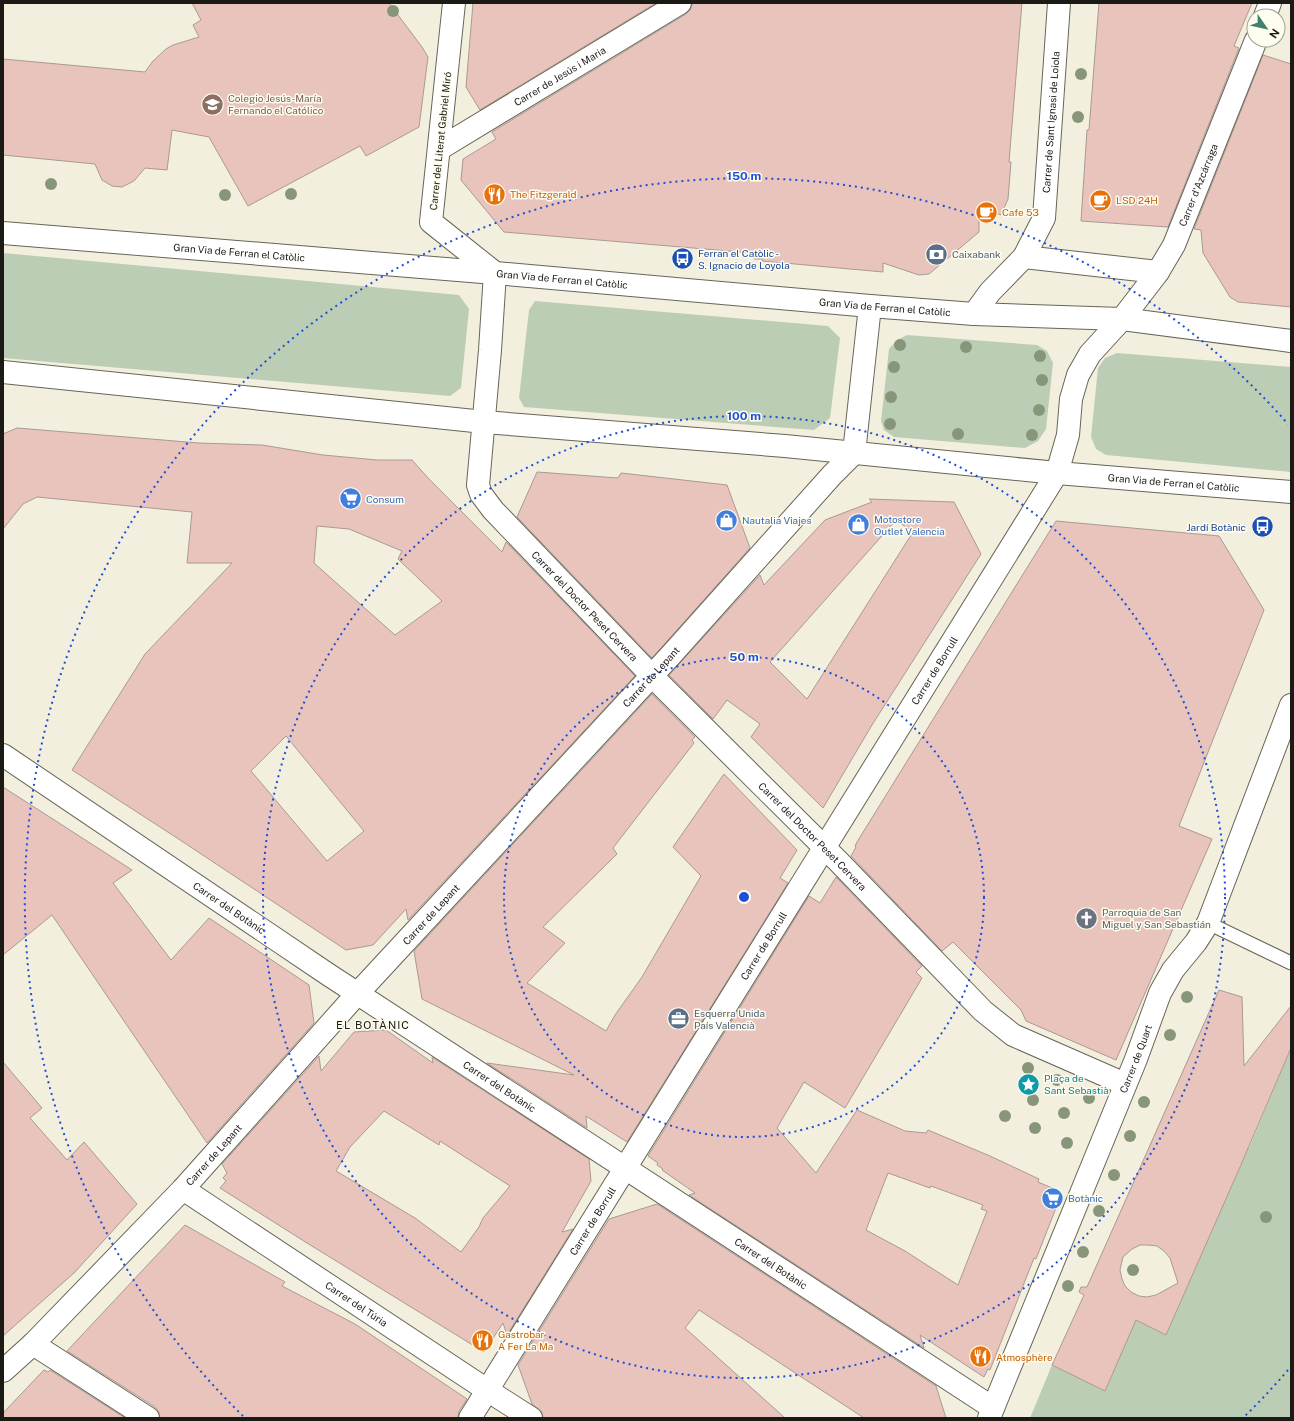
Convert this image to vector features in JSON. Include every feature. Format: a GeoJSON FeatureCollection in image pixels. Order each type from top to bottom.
{"type":"FeatureCollection","features":[{"type":"Feature","properties":{"kind":"street","name":"Carrer del Literat Gabriel Miró"},"geometry":{"type":"LineString","coordinates":[[454,3],[431,222],[495,273]]}},
{"type":"Feature","properties":{"kind":"street","name":"Carrer de Jesús i Maria"},"geometry":{"type":"LineString","coordinates":[[439,149],[680,3]]}},
{"type":"Feature","properties":{"kind":"street","name":"Carrer de Sant Ignasi de Loiola"},"geometry":{"type":"LineString","coordinates":[[974,314],[990,292],[1024,257],[1044,218],[1059,3]]}},
{"type":"Feature","properties":{"kind":"street","name":"Carrer d'Azcárraga"},"geometry":{"type":"LineString","coordinates":[[1122,319],[1158,272],[1174,245],[1253,48]]}},
{"type":"Feature","properties":{"kind":"street","name":"Gran Via de Ferran el Catòlic"},"geometry":{"type":"LineString","coordinates":[[3,233],[974,314],[1122,319],[1291,341]]}},
{"type":"Feature","properties":{"kind":"street"},"geometry":{"type":"LineString","coordinates":[[1024,257],[1158,272]]}},
{"type":"Feature","properties":{"kind":"street","name":"Carrer del Doctor Peset Cervera"},"geometry":{"type":"LineString","coordinates":[[495,273],[478,485],[481,494],[493,510],[652,676],[838,861],[983,1011],[1013,1035],[1125,1084]]}},
{"type":"Feature","properties":{"kind":"street"},"geometry":{"type":"LineString","coordinates":[[854,453],[870,306]]}},
{"type":"Feature","properties":{"kind":"street"},"geometry":{"type":"LineString","coordinates":[[1057,473],[1068,435],[1071,398],[1078,375],[1090,354],[1122,319]]}},
{"type":"Feature","properties":{"kind":"street","name":"Gran Via de Ferran el Catòlic"},"geometry":{"type":"LineString","coordinates":[[3,372],[484,422],[777,445],[1057,473],[1291,492]]}},
{"type":"Feature","properties":{"kind":"street","name":"Carrer de Lepant"},"geometry":{"type":"LineString","coordinates":[[3,1371],[33,1344],[183,1189],[357,994],[652,676],[832,475],[854,453]]}},
{"type":"Feature","properties":{"kind":"street","name":"Carrer de Borrull"},"geometry":{"type":"LineString","coordinates":[[470,1418],[1057,473]]}},
{"type":"Feature","properties":{"kind":"street","name":"Carrer de Quart"},"geometry":{"type":"LineString","coordinates":[[991,1413],[1125,1084],[1160,993],[1173,970],[1196,942],[1208,923],[1291,705]]}},
{"type":"Feature","properties":{"kind":"street","name":"Carrer del Botànic"},"geometry":{"type":"LineString","coordinates":[[6,757],[357,994],[625,1169],[991,1413]]}},
{"type":"Feature","properties":{"kind":"street","name":"Carrer del Túria"},"geometry":{"type":"LineString","coordinates":[[183,1189],[531,1418]]}},
{"type":"Feature","properties":{"kind":"street"},"geometry":{"type":"LineString","coordinates":[[33,1344],[148,1418]]}},
{"type":"Feature","properties":{"kind":"lane"},"geometry":{"type":"LineString","coordinates":[[1208,923],[1291,963]]}},
{"type":"Feature","properties":{"kind":"green space"},"geometry":{"type":"Polygon","coordinates":[[[3,253],[459,295],[469,309],[461,388],[450,396],[3,358],[3,253]]]}},
{"type":"Feature","properties":{"kind":"green space"},"geometry":{"type":"Polygon","coordinates":[[[535,301],[828,326],[840,338],[830,418],[814,430],[524,407],[519,398],[529,310],[535,301]]]}},
{"type":"Feature","properties":{"kind":"green space"},"geometry":{"type":"Polygon","coordinates":[[[907,335],[1037,345],[1047,351],[1053,363],[1046,429],[1038,441],[1025,448],[894,437],[884,430],[881,421],[889,349],[897,340],[907,335]]]}},
{"type":"Feature","properties":{"kind":"green space"},"geometry":{"type":"Polygon","coordinates":[[[1117,353],[1291,367],[1291,472],[1106,455],[1096,449],[1091,437],[1098,368],[1105,358],[1117,353]]]}},
{"type":"Feature","properties":{"kind":"green space"},"geometry":{"type":"Polygon","coordinates":[[[1291,1048],[1291,1418],[1030,1418],[1052,1365],[1105,1391],[1136,1320],[1166,1335],[1231,1187],[1240,1146],[1249,1148],[1291,1048]]]}},
{"type":"Feature","properties":{"kind":"building","name":"Colegio Jesús-María Fernando el Católico"},"geometry":{"type":"Polygon","coordinates":[[[192,3],[389,3],[428,57],[419,127],[366,156],[360,146],[248,206],[209,137],[172,130],[167,170],[145,168],[134,181],[122,187],[112,186],[102,180],[95,164],[3,155],[3,59],[145,72],[153,61],[166,49],[173,45],[199,37],[193,25],[201,20],[192,3]]]}},
{"type":"Feature","properties":{"kind":"building"},"geometry":{"type":"Polygon","coordinates":[[[473,3],[656,3],[480,110],[466,87],[473,3]]]}},
{"type":"Feature","properties":{"kind":"building"},"geometry":{"type":"Polygon","coordinates":[[[692,3],[1022,3],[1009,162],[1011,162],[1008,199],[1001,215],[979,207],[979,232],[929,274],[919,275],[883,263],[883,272],[762,261],[762,259],[754,259],[754,257],[752,257],[752,253],[504,232],[461,180],[463,159],[496,139],[492,132],[686,14],[691,9],[692,3]]]}},
{"type":"Feature","properties":{"kind":"building"},"geometry":{"type":"Polygon","coordinates":[[[1099,3],[1252,3],[1250,8],[1246,8],[1246,17],[1234,46],[1239,48],[1168,227],[1081,221],[1087,130],[1089,130],[1099,3]]]}},
{"type":"Feature","properties":{"kind":"building"},"geometry":{"type":"Polygon","coordinates":[[[1263,55],[1291,64],[1291,307],[1238,302],[1230,297],[1203,253],[1201,230],[1194,229],[1263,55]]]}},
{"type":"Feature","properties":{"kind":"building"},"geometry":{"type":"Polygon","coordinates":[[[17,428],[199,443],[262,445],[323,455],[377,460],[412,460],[502,552],[506,542],[635,676],[408,920],[406,909],[373,945],[346,950],[72,770],[145,654],[232,563],[187,563],[192,512],[37,497],[23,504],[3,529],[3,434],[17,428]],[[317,526],[314,563],[395,635],[442,601],[398,559],[402,551],[349,529],[317,526]],[[286,736],[251,771],[327,861],[364,831],[286,736]]]}},
{"type":"Feature","properties":{"kind":"building"},"geometry":{"type":"Polygon","coordinates":[[[537,472],[618,478],[621,473],[727,485],[750,548],[652,658],[517,517],[537,472]]]}},
{"type":"Feature","properties":{"kind":"building"},"geometry":{"type":"Polygon","coordinates":[[[869,499],[954,502],[981,554],[872,725],[823,808],[751,737],[760,724],[727,700],[713,719],[669,675],[760,575],[764,585],[825,520],[872,502],[869,499]],[[896,520],[770,662],[807,699],[913,532],[896,520]]]}},
{"type":"Feature","properties":{"kind":"building"},"geometry":{"type":"Polygon","coordinates":[[[1056,521],[1219,536],[1264,610],[1179,826],[1212,839],[1116,1060],[1026,1021],[1021,1010],[953,942],[942,951],[851,856],[857,842],[1056,521]]]}},
{"type":"Feature","properties":{"kind":"building"},"geometry":{"type":"Polygon","coordinates":[[[652,694],[695,737],[692,740],[694,743],[613,848],[617,854],[543,927],[565,943],[527,983],[606,1031],[615,1015],[642,977],[701,876],[673,847],[724,774],[797,850],[780,878],[788,883],[627,1142],[586,1116],[587,1128],[487,1063],[574,1075],[422,999],[414,951],[652,694]]]}},
{"type":"Feature","properties":{"kind":"building"},"geometry":{"type":"Polygon","coordinates":[[[3,787],[132,870],[113,883],[171,960],[209,918],[309,985],[314,1023],[207,1143],[52,915],[3,955],[3,787]]]}},
{"type":"Feature","properties":{"kind":"building"},"geometry":{"type":"Polygon","coordinates":[[[836,877],[922,966],[916,972],[922,978],[845,1108],[804,1082],[777,1128],[816,1173],[857,1110],[905,1131],[926,1133],[928,1130],[990,1156],[1039,1179],[1038,1182],[1059,1191],[1058,1194],[1061,1195],[1036,1259],[1034,1258],[990,1370],[988,1369],[984,1377],[920,1335],[924,1348],[689,1195],[695,1193],[662,1170],[663,1169],[657,1165],[658,1163],[648,1156],[809,896],[820,903],[836,877]],[[888,1173],[866,1230],[905,1251],[958,1285],[987,1211],[981,1209],[983,1205],[931,1186],[930,1188],[888,1173]]]}},
{"type":"Feature","properties":{"kind":"building"},"geometry":{"type":"Polygon","coordinates":[[[1219,990],[1242,997],[1244,1066],[1291,1006],[1291,1048],[1166,1335],[1136,1320],[1105,1391],[1052,1365],[1084,1295],[1079,1292],[1081,1287],[1087,1287],[1219,990]],[[1140,1245],[1132,1249],[1123,1257],[1120,1270],[1125,1286],[1131,1292],[1139,1296],[1147,1297],[1156,1295],[1178,1283],[1170,1258],[1157,1246],[1140,1245]]]}},
{"type":"Feature","properties":{"kind":"building"},"geometry":{"type":"Polygon","coordinates":[[[386,1030],[433,1063],[432,1057],[589,1159],[591,1181],[562,1232],[573,1229],[507,1335],[503,1323],[484,1352],[220,1188],[226,1181],[223,1178],[227,1173],[222,1164],[319,1056],[321,1071],[354,1032],[386,1030]],[[384,1111],[350,1147],[336,1171],[415,1218],[461,1252],[479,1227],[483,1218],[510,1186],[440,1141],[439,1145],[384,1111]]]}},
{"type":"Feature","properties":{"kind":"building"},"geometry":{"type":"Polygon","coordinates":[[[3,1062],[42,1108],[30,1118],[67,1160],[84,1142],[137,1204],[75,1272],[3,1336],[3,1062]]]}},
{"type":"Feature","properties":{"kind":"building"},"geometry":{"type":"Polygon","coordinates":[[[657,1204],[936,1386],[946,1418],[864,1418],[699,1310],[685,1328],[785,1418],[543,1418],[542,1412],[532,1404],[518,1365],[609,1219],[657,1204]]]}},
{"type":"Feature","properties":{"kind":"building"},"geometry":{"type":"Polygon","coordinates":[[[185,1225],[285,1282],[282,1286],[355,1324],[467,1399],[459,1411],[458,1418],[160,1418],[159,1412],[155,1407],[67,1351],[185,1225]]]}},
{"type":"Feature","properties":{"kind":"building"},"geometry":{"type":"Polygon","coordinates":[[[44,1370],[48,1372],[50,1370],[125,1418],[3,1418],[3,1413],[44,1370]]]}},
{"type":"Feature","properties":{"kind":"place","name":"Colegio Jesús-María Fernando el Católico"},"geometry":{"type":"Point","coordinates":[213,104]}},
{"type":"Feature","properties":{"kind":"place","name":"The Fitzgerald"},"geometry":{"type":"Point","coordinates":[494,194]}},
{"type":"Feature","properties":{"kind":"place","name":"LSD 24H"},"geometry":{"type":"Point","coordinates":[1101,200]}},
{"type":"Feature","properties":{"kind":"place","name":"Cafe 53"},"geometry":{"type":"Point","coordinates":[986,212]}},
{"type":"Feature","properties":{"kind":"place","name":"Caixabank"},"geometry":{"type":"Point","coordinates":[937,254]}},
{"type":"Feature","properties":{"kind":"place","name":"Ferran el Catòlic - S. Ignacio de Loyola"},"geometry":{"type":"Point","coordinates":[683,259]}},
{"type":"Feature","properties":{"kind":"place","name":"Consum"},"geometry":{"type":"Point","coordinates":[351,499]}},
{"type":"Feature","properties":{"kind":"place","name":"Nautalia Viajes"},"geometry":{"type":"Point","coordinates":[726,520]}},
{"type":"Feature","properties":{"kind":"place","name":"Motostore Outlet Valencia"},"geometry":{"type":"Point","coordinates":[859,525]}},
{"type":"Feature","properties":{"kind":"place","name":"Jardí Botànic"},"geometry":{"type":"Point","coordinates":[1262,527]}},
{"type":"Feature","properties":{"kind":"place","name":"Parroquia de San Miguel y San Sebastián"},"geometry":{"type":"Point","coordinates":[1087,918]}},
{"type":"Feature","properties":{"kind":"place","name":"Esquerra Unida País Valencià"},"geometry":{"type":"Point","coordinates":[678,1019]}},
{"type":"Feature","properties":{"kind":"place","name":"Plaça de Sant Sebastià"},"geometry":{"type":"Point","coordinates":[1028,1084]}},
{"type":"Feature","properties":{"kind":"place","name":"Botànic"},"geometry":{"type":"Point","coordinates":[1052,1198]}},
{"type":"Feature","properties":{"kind":"place","name":"Gastrobar A Fer La Ma"},"geometry":{"type":"Point","coordinates":[483,1340]}},
{"type":"Feature","properties":{"kind":"place","name":"Atmosphère"},"geometry":{"type":"Point","coordinates":[980,1357]}},
{"type":"Feature","properties":{"kind":"district","name":"EL BOTÀNIC"},"geometry":{"type":"Point","coordinates":[373,1025]}}]}
